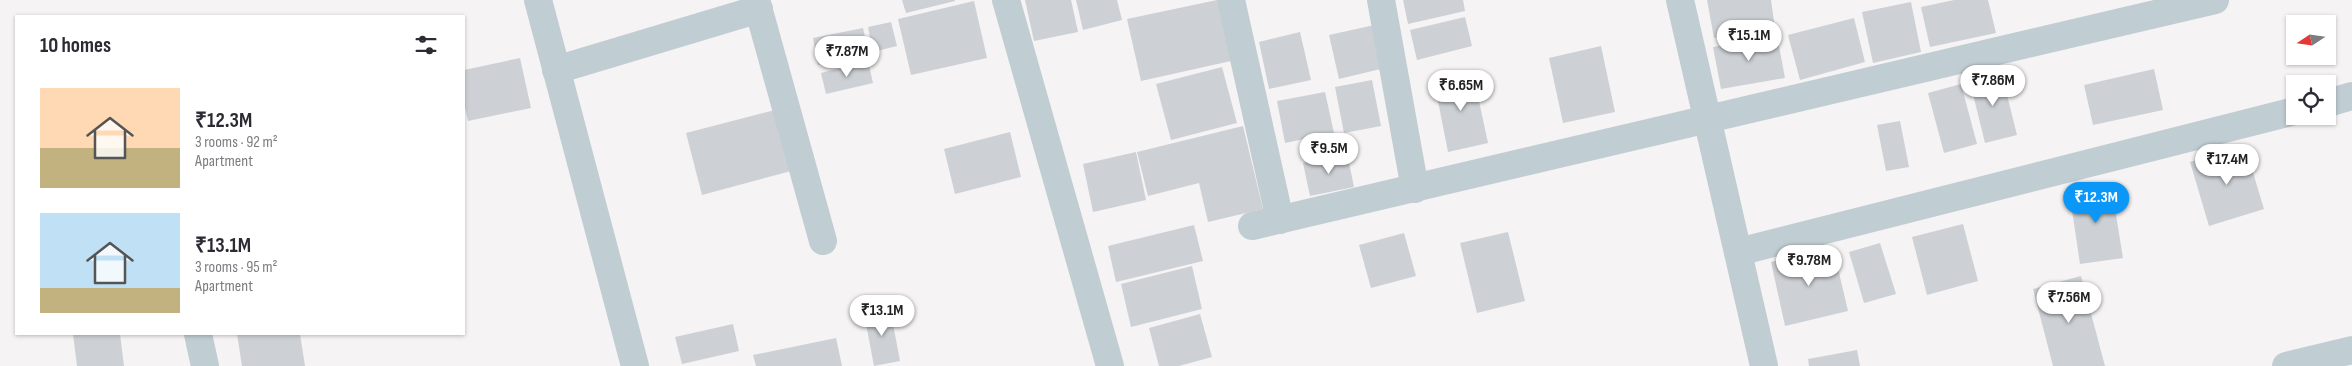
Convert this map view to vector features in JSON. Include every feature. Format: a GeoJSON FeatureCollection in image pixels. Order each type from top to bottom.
{"type":"FeatureCollection","features":[{"type":"Feature","properties":{"kind":"street"},"geometry":{"type":"LineString","coordinates":[[538,0],[635,366]]}},
{"type":"Feature","properties":{"kind":"street"},"geometry":{"type":"LineString","coordinates":[[1006,0],[1110,366]]}},
{"type":"Feature","properties":{"kind":"street"},"geometry":{"type":"LineString","coordinates":[[1231,0],[1280,220]]}},
{"type":"Feature","properties":{"kind":"street"},"geometry":{"type":"LineString","coordinates":[[1381,0],[1415,189]]}},
{"type":"Feature","properties":{"kind":"street"},"geometry":{"type":"LineString","coordinates":[[1680,0],[1764,366]]}},
{"type":"Feature","properties":{"kind":"street"},"geometry":{"type":"LineString","coordinates":[[1252,226],[2215,0]]}},
{"type":"Feature","properties":{"kind":"street"},"geometry":{"type":"LineString","coordinates":[[556,70],[757,5],[823,240]]}},
{"type":"Feature","properties":{"kind":"street"},"geometry":{"type":"LineString","coordinates":[[2336,101],[2352,96]]}},
{"type":"Feature","properties":{"kind":"street"},"geometry":{"type":"LineString","coordinates":[[1738,252],[2286,114]]}},
{"type":"Feature","properties":{"kind":"street"},"geometry":{"type":"LineString","coordinates":[[198,335],[205,366]]}},
{"type":"Feature","properties":{"kind":"street"},"geometry":{"type":"LineString","coordinates":[[2286,366],[2352,350]]}},
{"type":"Feature","properties":{"kind":"building"},"geometry":{"type":"Polygon","coordinates":[[[902,0],[955,0],[955,1],[906,13],[902,0]]]}},
{"type":"Feature","properties":{"kind":"building"},"geometry":{"type":"Polygon","coordinates":[[[1025,0],[1071,0],[1078,32],[1034,41],[1025,0]]]}},
{"type":"Feature","properties":{"kind":"building"},"geometry":{"type":"Polygon","coordinates":[[[1076,0],[1117,0],[1122,20],[1083,30],[1076,0]]]}},
{"type":"Feature","properties":{"kind":"building"},"geometry":{"type":"Polygon","coordinates":[[[1217,0],[1231,61],[1141,81],[1127,19],[1217,0]]]}},
{"type":"Feature","properties":{"kind":"building"},"geometry":{"type":"Polygon","coordinates":[[[1403,0],[1463,0],[1465,11],[1408,24],[1403,0]]]}},
{"type":"Feature","properties":{"kind":"building"},"geometry":{"type":"Polygon","coordinates":[[[1707,0],[1771,0],[1775,28],[1714,38],[1707,0]]]}},
{"type":"Feature","properties":{"kind":"building"},"geometry":{"type":"Polygon","coordinates":[[[1954,0],[1988,0],[1996,33],[1930,47],[1921,7],[1954,0]]]}},
{"type":"Feature","properties":{"kind":"building"},"geometry":{"type":"Polygon","coordinates":[[[974,1],[987,58],[911,75],[898,19],[974,1]]]}},
{"type":"Feature","properties":{"kind":"building"},"geometry":{"type":"Polygon","coordinates":[[[1911,2],[1921,52],[1873,63],[1862,12],[1911,2]]]}},
{"type":"Feature","properties":{"kind":"building"},"geometry":{"type":"Polygon","coordinates":[[[1465,17],[1472,46],[1417,60],[1410,30],[1465,17]]]}},
{"type":"Feature","properties":{"kind":"building"},"geometry":{"type":"Polygon","coordinates":[[[1854,18],[1865,62],[1800,80],[1788,35],[1854,18]]]}},
{"type":"Feature","properties":{"kind":"building"},"geometry":{"type":"Polygon","coordinates":[[[891,22],[897,46],[873,52],[868,27],[891,22]]]}},
{"type":"Feature","properties":{"kind":"building"},"geometry":{"type":"Polygon","coordinates":[[[1379,24],[1389,67],[1339,79],[1329,35],[1379,24]]]}},
{"type":"Feature","properties":{"kind":"building"},"geometry":{"type":"Polygon","coordinates":[[[863,28],[869,55],[818,65],[813,38],[863,28]]]}},
{"type":"Feature","properties":{"kind":"building"},"geometry":{"type":"Polygon","coordinates":[[[1300,32],[1311,80],[1269,89],[1259,42],[1300,32]]]}},
{"type":"Feature","properties":{"kind":"building"},"geometry":{"type":"Polygon","coordinates":[[[1777,35],[1785,78],[1721,89],[1713,47],[1777,35]]]}},
{"type":"Feature","properties":{"kind":"building"},"geometry":{"type":"Polygon","coordinates":[[[1601,46],[1615,112],[1563,123],[1549,58],[1601,46]]]}},
{"type":"Feature","properties":{"kind":"building"},"geometry":{"type":"Polygon","coordinates":[[[520,58],[531,108],[468,121],[465,108],[465,70],[520,58]]]}},
{"type":"Feature","properties":{"kind":"building"},"geometry":{"type":"Polygon","coordinates":[[[868,61],[873,83],[826,94],[821,73],[868,61]]]}},
{"type":"Feature","properties":{"kind":"building"},"geometry":{"type":"Polygon","coordinates":[[[1222,67],[1237,123],[1171,140],[1156,84],[1222,67]]]}},
{"type":"Feature","properties":{"kind":"building"},"geometry":{"type":"Polygon","coordinates":[[[2154,69],[2163,110],[2093,125],[2084,85],[2154,69]]]}},
{"type":"Feature","properties":{"kind":"building"},"geometry":{"type":"Polygon","coordinates":[[[2001,71],[2017,135],[1985,143],[1969,78],[2001,71]]]}},
{"type":"Feature","properties":{"kind":"building"},"geometry":{"type":"Polygon","coordinates":[[[1473,73],[1488,143],[1448,152],[1434,81],[1473,73]]]}},
{"type":"Feature","properties":{"kind":"building"},"geometry":{"type":"Polygon","coordinates":[[[1372,80],[1381,126],[1344,133],[1335,87],[1372,80]]]}},
{"type":"Feature","properties":{"kind":"building"},"geometry":{"type":"Polygon","coordinates":[[[1961,84],[1977,144],[1944,153],[1928,93],[1961,84]]]}},
{"type":"Feature","properties":{"kind":"building"},"geometry":{"type":"Polygon","coordinates":[[[1325,92],[1334,133],[1285,143],[1277,101],[1325,92]]]}},
{"type":"Feature","properties":{"kind":"building"},"geometry":{"type":"Polygon","coordinates":[[[775,110],[791,171],[702,195],[686,133],[775,110]]]}},
{"type":"Feature","properties":{"kind":"building"},"geometry":{"type":"Polygon","coordinates":[[[1900,121],[1909,167],[1886,171],[1877,125],[1900,121]]]}},
{"type":"Feature","properties":{"kind":"building"},"geometry":{"type":"Polygon","coordinates":[[[1243,126],[1263,209],[1208,222],[1199,183],[1148,196],[1137,152],[1243,126]]]}},
{"type":"Feature","properties":{"kind":"building"},"geometry":{"type":"Polygon","coordinates":[[[1010,132],[1021,177],[955,194],[944,149],[1010,132]]]}},
{"type":"Feature","properties":{"kind":"building"},"geometry":{"type":"Polygon","coordinates":[[[2245,146],[2264,209],[2209,226],[2190,162],[2245,146]]]}},
{"type":"Feature","properties":{"kind":"building"},"geometry":{"type":"Polygon","coordinates":[[[1136,152],[1146,200],[1093,212],[1083,164],[1136,152]]]}},
{"type":"Feature","properties":{"kind":"building"},"geometry":{"type":"Polygon","coordinates":[[[1347,153],[1354,187],[1310,196],[1303,163],[1347,153]]]}},
{"type":"Feature","properties":{"kind":"building"},"geometry":{"type":"Polygon","coordinates":[[[2111,184],[2123,258],[2080,264],[2069,190],[2111,184]]]}},
{"type":"Feature","properties":{"kind":"building"},"geometry":{"type":"Polygon","coordinates":[[[1963,224],[1978,281],[1927,295],[1912,237],[1963,224]]]}},
{"type":"Feature","properties":{"kind":"building"},"geometry":{"type":"Polygon","coordinates":[[[1194,225],[1203,261],[1116,282],[1108,246],[1194,225]]]}},
{"type":"Feature","properties":{"kind":"building"},"geometry":{"type":"Polygon","coordinates":[[[1508,232],[1525,301],[1477,313],[1460,243],[1508,232]]]}},
{"type":"Feature","properties":{"kind":"building"},"geometry":{"type":"Polygon","coordinates":[[[1404,233],[1416,276],[1371,288],[1359,245],[1404,233]]]}},
{"type":"Feature","properties":{"kind":"building"},"geometry":{"type":"Polygon","coordinates":[[[1880,243],[1896,294],[1864,303],[1849,252],[1880,243]]]}},
{"type":"Feature","properties":{"kind":"building"},"geometry":{"type":"Polygon","coordinates":[[[1833,247],[1848,311],[1785,326],[1771,262],[1833,247]]]}},
{"type":"Feature","properties":{"kind":"building"},"geometry":{"type":"Polygon","coordinates":[[[1192,266],[1202,309],[1131,327],[1121,284],[1192,266]]]}},
{"type":"Feature","properties":{"kind":"building"},"geometry":{"type":"Polygon","coordinates":[[[2081,276],[2105,366],[2053,366],[2033,289],[2081,276]]]}},
{"type":"Feature","properties":{"kind":"building"},"geometry":{"type":"Polygon","coordinates":[[[890,308],[900,361],[874,366],[864,313],[890,308]]]}},
{"type":"Feature","properties":{"kind":"building"},"geometry":{"type":"Polygon","coordinates":[[[1200,314],[1212,357],[1179,366],[1159,366],[1149,328],[1200,314]]]}},
{"type":"Feature","properties":{"kind":"building"},"geometry":{"type":"Polygon","coordinates":[[[733,324],[739,351],[682,364],[675,337],[733,324]]]}},
{"type":"Feature","properties":{"kind":"building"},"geometry":{"type":"Polygon","coordinates":[[[73,335],[120,335],[124,366],[77,366],[73,335]]]}},
{"type":"Feature","properties":{"kind":"building"},"geometry":{"type":"Polygon","coordinates":[[[237,335],[300,335],[305,366],[242,366],[237,335]]]}},
{"type":"Feature","properties":{"kind":"building"},"geometry":{"type":"Polygon","coordinates":[[[836,338],[842,366],[756,366],[753,355],[836,338]]]}},
{"type":"Feature","properties":{"kind":"building"},"geometry":{"type":"Polygon","coordinates":[[[1857,350],[1860,366],[1809,366],[1808,359],[1857,350]]]}}]}
